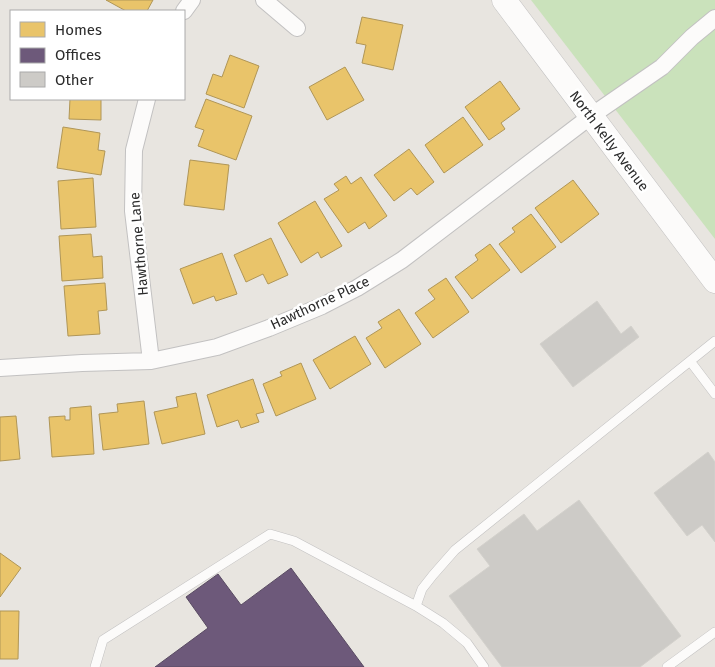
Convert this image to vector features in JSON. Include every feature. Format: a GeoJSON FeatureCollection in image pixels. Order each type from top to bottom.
{"type":"FeatureCollection","features":[{"type":"Feature","properties":{"kind":"main road","name":"North Kelly Avenue"},"geometry":{"type":"LineString","coordinates":[[504,0],[715,281]]}},
{"type":"Feature","properties":{"kind":"street"},"geometry":{"type":"LineString","coordinates":[[264,0],[297,28]]}},
{"type":"Feature","properties":{"kind":"street","name":"Hawthorne Place"},"geometry":{"type":"LineString","coordinates":[[0,368],[151,361],[217,346],[322,306],[357,288],[402,260],[591,116],[662,67],[692,37],[715,18]]}},
{"type":"Feature","properties":{"kind":"street","name":"Hawthorne Lane"},"geometry":{"type":"LineString","coordinates":[[147,100],[134,150],[133,211],[151,361]]}},
{"type":"Feature","properties":{"kind":"lane"},"geometry":{"type":"LineString","coordinates":[[416,606],[422,589],[455,550],[715,341]]}},
{"type":"Feature","properties":{"kind":"lane"},"geometry":{"type":"LineString","coordinates":[[690,361],[715,394]]}},
{"type":"Feature","properties":{"kind":"lane"},"geometry":{"type":"LineString","coordinates":[[95,667],[103,640],[270,534],[294,541],[416,606],[467,643],[484,667]]}},
{"type":"Feature","properties":{"kind":"lane"},"geometry":{"type":"LineString","coordinates":[[667,667],[715,632]]}},
{"type":"Feature","properties":{"kind":"green space"},"geometry":{"type":"Polygon","coordinates":[[[531,0],[715,0],[715,239],[531,0]]]}},
{"type":"Feature","properties":{"kind":"building: Homes"},"geometry":{"type":"Polygon","coordinates":[[[106,0],[153,0],[148,10],[124,10],[106,0]]]}},
{"type":"Feature","properties":{"kind":"building: Homes"},"geometry":{"type":"Polygon","coordinates":[[[362,17],[403,25],[393,70],[362,63],[366,45],[356,43],[362,17]]]}},
{"type":"Feature","properties":{"kind":"building: Homes"},"geometry":{"type":"Polygon","coordinates":[[[230,55],[259,66],[244,108],[206,94],[213,74],[222,77],[230,55]]]}},
{"type":"Feature","properties":{"kind":"building: Homes"},"geometry":{"type":"Polygon","coordinates":[[[345,67],[364,100],[327,120],[309,87],[345,67]]]}},
{"type":"Feature","properties":{"kind":"building: Homes"},"geometry":{"type":"Polygon","coordinates":[[[500,81],[520,109],[501,123],[505,129],[489,140],[465,107],[500,81]]]}},
{"type":"Feature","properties":{"kind":"building: Homes"},"geometry":{"type":"Polygon","coordinates":[[[206,99],[252,116],[236,160],[198,146],[204,130],[195,127],[206,99]]]}},
{"type":"Feature","properties":{"kind":"building: Homes"},"geometry":{"type":"Polygon","coordinates":[[[70,100],[101,100],[101,120],[69,119],[70,100]]]}},
{"type":"Feature","properties":{"kind":"building: Homes"},"geometry":{"type":"Polygon","coordinates":[[[463,117],[483,145],[444,173],[425,145],[463,117]]]}},
{"type":"Feature","properties":{"kind":"building: Homes"},"geometry":{"type":"Polygon","coordinates":[[[63,127],[100,133],[98,150],[105,151],[101,175],[57,168],[63,127]]]}},
{"type":"Feature","properties":{"kind":"building: Homes"},"geometry":{"type":"Polygon","coordinates":[[[409,149],[434,182],[417,195],[411,188],[394,201],[374,175],[409,149]]]}},
{"type":"Feature","properties":{"kind":"building: Homes"},"geometry":{"type":"Polygon","coordinates":[[[190,160],[229,165],[224,210],[184,205],[190,160]]]}},
{"type":"Feature","properties":{"kind":"building: Homes"},"geometry":{"type":"Polygon","coordinates":[[[346,176],[351,184],[361,177],[387,216],[369,229],[365,222],[348,233],[324,199],[339,190],[334,184],[346,176]]]}},
{"type":"Feature","properties":{"kind":"building: Homes"},"geometry":{"type":"Polygon","coordinates":[[[93,178],[96,227],[61,229],[58,181],[93,178]]]}},
{"type":"Feature","properties":{"kind":"building: Homes"},"geometry":{"type":"Polygon","coordinates":[[[573,180],[599,214],[561,243],[535,208],[573,180]]]}},
{"type":"Feature","properties":{"kind":"building: Homes"},"geometry":{"type":"Polygon","coordinates":[[[315,201],[342,246],[321,258],[318,252],[301,263],[278,223],[315,201]]]}},
{"type":"Feature","properties":{"kind":"building: Homes"},"geometry":{"type":"Polygon","coordinates":[[[531,214],[556,247],[521,273],[499,244],[515,232],[512,228],[531,214]]]}},
{"type":"Feature","properties":{"kind":"building: Homes"},"geometry":{"type":"Polygon","coordinates":[[[91,234],[93,257],[102,256],[103,278],[62,281],[59,236],[91,234]]]}},
{"type":"Feature","properties":{"kind":"building: Homes"},"geometry":{"type":"Polygon","coordinates":[[[271,238],[288,275],[268,284],[263,274],[246,282],[234,255],[271,238]]]}},
{"type":"Feature","properties":{"kind":"building: Homes"},"geometry":{"type":"Polygon","coordinates":[[[490,244],[510,270],[472,299],[455,277],[478,260],[475,255],[490,244]]]}},
{"type":"Feature","properties":{"kind":"building: Homes"},"geometry":{"type":"Polygon","coordinates":[[[222,253],[237,294],[216,301],[214,296],[193,304],[180,269],[222,253]]]}},
{"type":"Feature","properties":{"kind":"building: Homes"},"geometry":{"type":"Polygon","coordinates":[[[446,278],[469,312],[433,338],[415,313],[435,299],[428,290],[446,278]]]}},
{"type":"Feature","properties":{"kind":"building: Homes"},"geometry":{"type":"Polygon","coordinates":[[[105,283],[107,310],[98,311],[100,334],[68,336],[64,286],[105,283]]]}},
{"type":"Feature","properties":{"kind":"building: Homes"},"geometry":{"type":"Polygon","coordinates":[[[399,309],[421,344],[385,368],[366,338],[382,328],[378,322],[399,309]]]}},
{"type":"Feature","properties":{"kind":"building: Homes"},"geometry":{"type":"Polygon","coordinates":[[[355,336],[371,364],[330,389],[313,360],[355,336]]]}},
{"type":"Feature","properties":{"kind":"building: Homes"},"geometry":{"type":"Polygon","coordinates":[[[301,363],[316,399],[276,416],[263,384],[282,376],[280,372],[301,363]]]}},
{"type":"Feature","properties":{"kind":"building: Homes"},"geometry":{"type":"Polygon","coordinates":[[[253,379],[264,412],[256,414],[259,422],[241,428],[238,420],[217,427],[207,395],[253,379]]]}},
{"type":"Feature","properties":{"kind":"building: Homes"},"geometry":{"type":"Polygon","coordinates":[[[196,393],[205,434],[162,444],[154,412],[178,407],[176,397],[196,393]]]}},
{"type":"Feature","properties":{"kind":"building: Homes"},"geometry":{"type":"Polygon","coordinates":[[[144,401],[149,444],[103,450],[99,414],[118,412],[117,404],[144,401]]]}},
{"type":"Feature","properties":{"kind":"building: Homes"},"geometry":{"type":"Polygon","coordinates":[[[91,406],[94,454],[52,457],[49,417],[65,416],[65,420],[70,420],[70,408],[91,406]]]}},
{"type":"Feature","properties":{"kind":"building: Homes"},"geometry":{"type":"Polygon","coordinates":[[[16,416],[20,459],[0,461],[0,417],[16,416]]]}},
{"type":"Feature","properties":{"kind":"building: Homes"},"geometry":{"type":"Polygon","coordinates":[[[0,553],[21,568],[0,597],[0,553]]]}},
{"type":"Feature","properties":{"kind":"building: Homes"},"geometry":{"type":"Polygon","coordinates":[[[0,611],[19,611],[18,659],[0,659],[0,611]]]}},
{"type":"Feature","properties":{"kind":"building: Offices"},"geometry":{"type":"Polygon","coordinates":[[[291,568],[364,667],[155,667],[208,628],[186,597],[218,574],[241,605],[291,568]]]}},
{"type":"Feature","properties":{"kind":"building: Other"},"geometry":{"type":"Polygon","coordinates":[[[597,301],[621,334],[631,326],[639,337],[573,387],[540,344],[597,301]]]}},
{"type":"Feature","properties":{"kind":"building: Other"},"geometry":{"type":"Polygon","coordinates":[[[708,452],[715,462],[715,542],[702,525],[687,536],[654,493],[708,452]]]}},
{"type":"Feature","properties":{"kind":"building: Other"},"geometry":{"type":"Polygon","coordinates":[[[579,500],[681,636],[640,667],[502,667],[449,596],[490,566],[477,549],[524,514],[537,531],[579,500]]]}}]}
